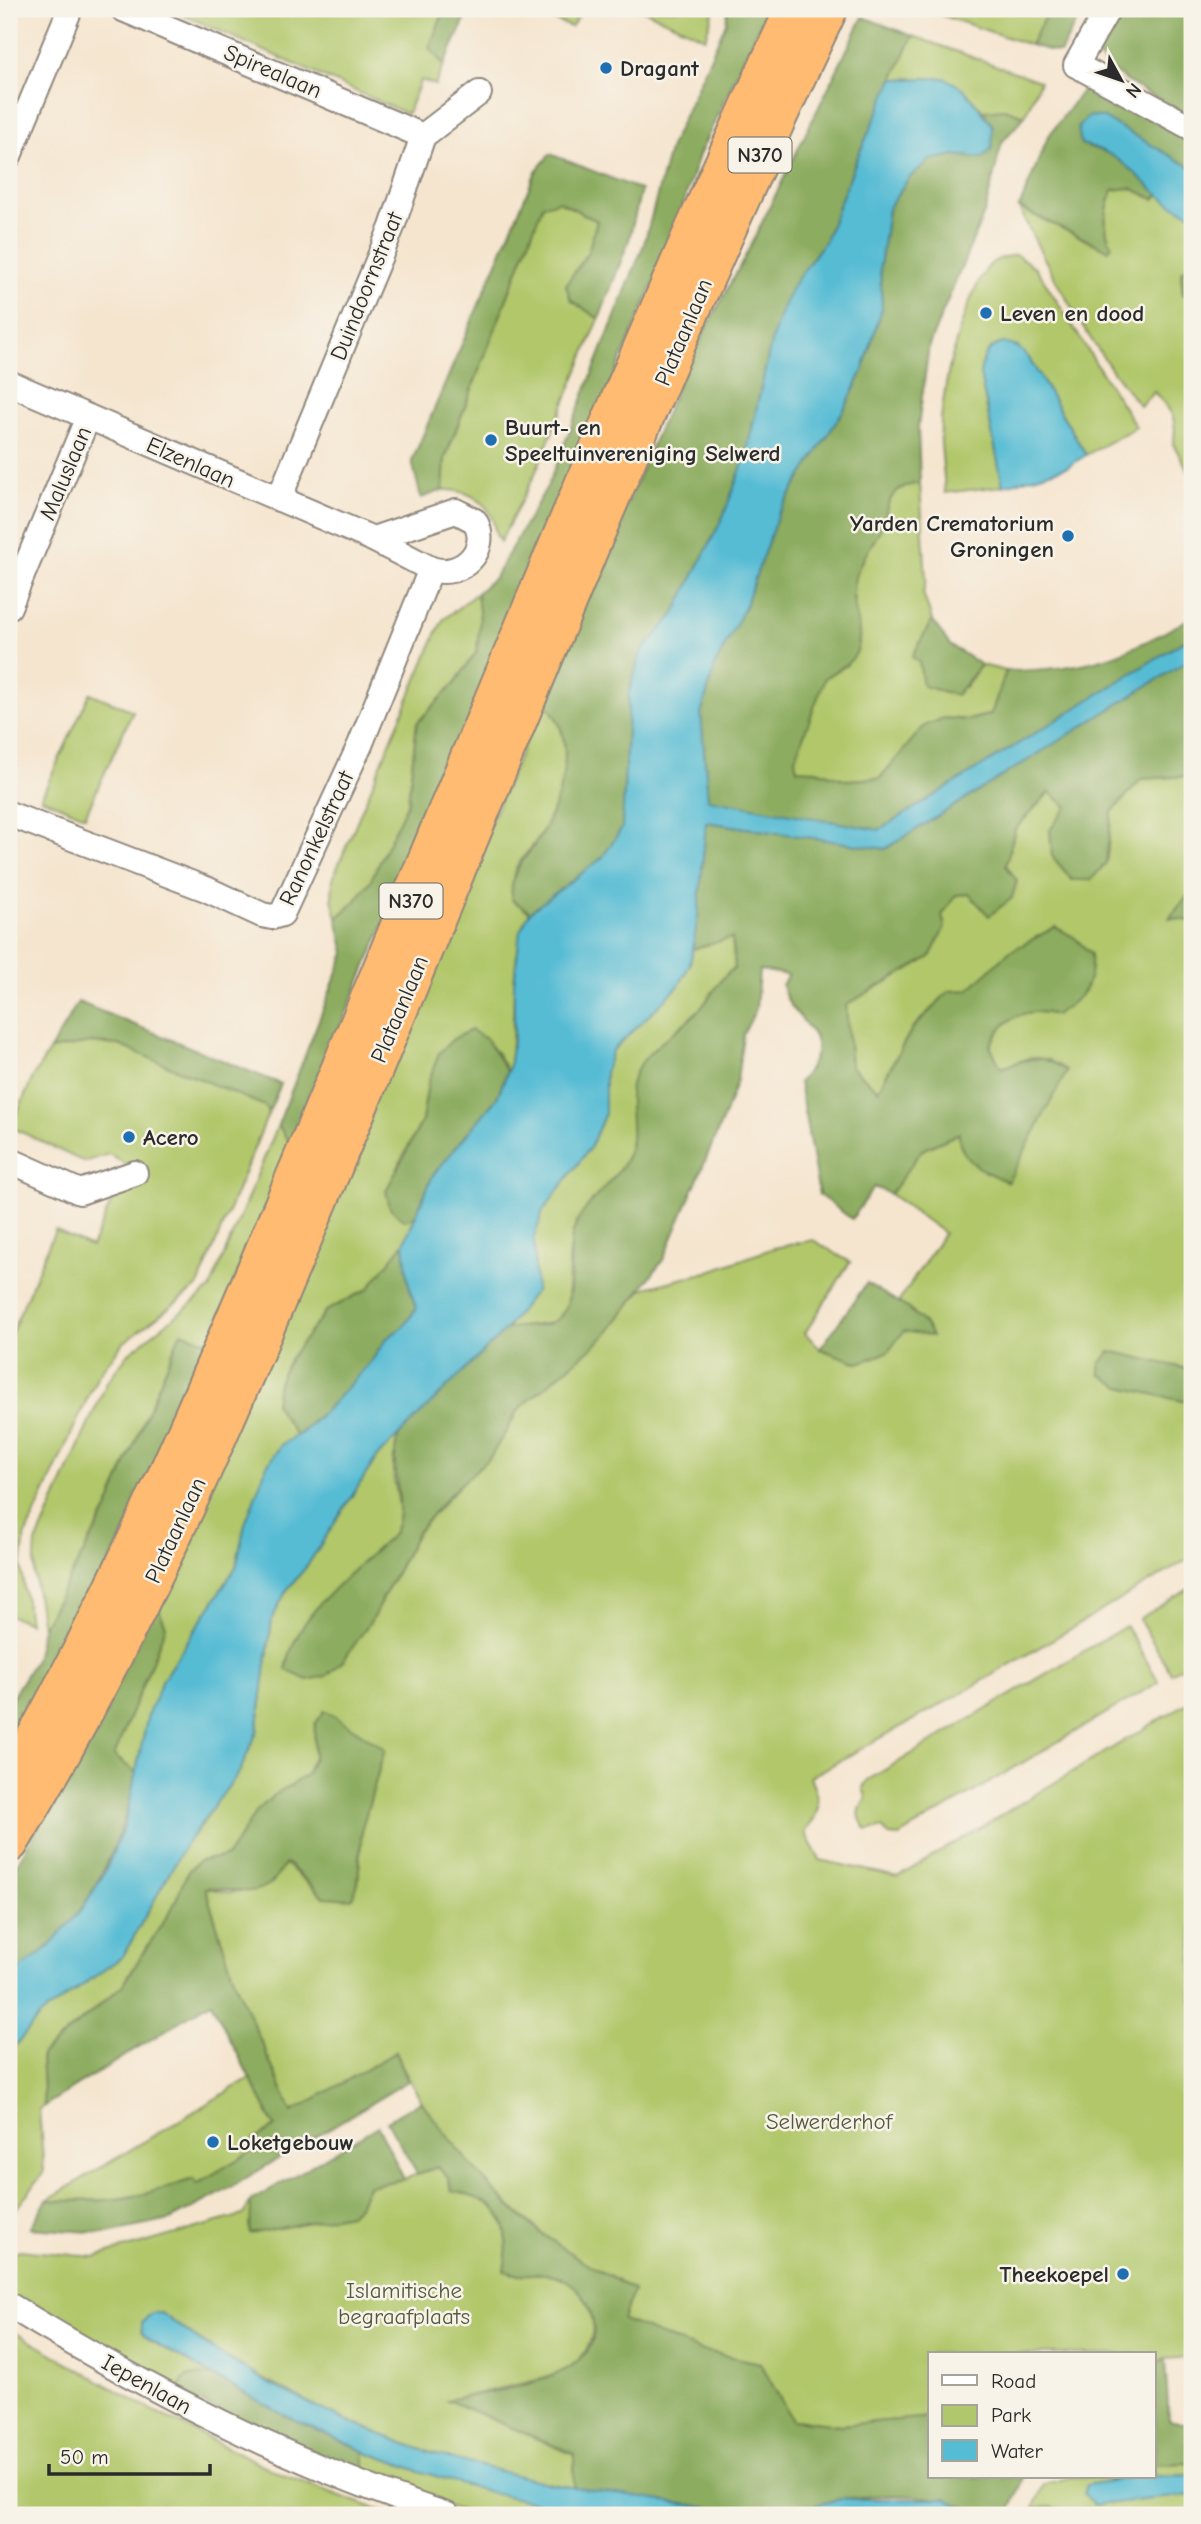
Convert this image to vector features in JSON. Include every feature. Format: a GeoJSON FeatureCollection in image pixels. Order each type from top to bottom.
{"type":"FeatureCollection","features":[{"type":"Feature","properties":{"kind":"highway","name":"Plataanlaan"},"geometry":{"type":"LineString","coordinates":[[9,1785],[89,1641],[187,1433],[670,283],[794,9]]}},
{"type":"Feature","properties":{"kind":"highway","name":"Plataanlaan"},"geometry":{"type":"LineString","coordinates":[[9,1843],[119,1650],[173,1538],[257,1347],[695,302],[828,9]]}},
{"type":"Feature","properties":{"kind":"street"},"geometry":{"type":"LineString","coordinates":[[9,156],[70,9]]}},
{"type":"Feature","properties":{"kind":"street","name":"Spirealaan"},"geometry":{"type":"LineString","coordinates":[[123,9],[423,136]]}},
{"type":"Feature","properties":{"kind":"street"},"geometry":{"type":"LineString","coordinates":[[1108,9],[1076,65],[1192,128]]}},
{"type":"Feature","properties":{"kind":"street"},"geometry":{"type":"LineString","coordinates":[[423,136],[478,93]]}},
{"type":"Feature","properties":{"kind":"street","name":"Duindoornstraat"},"geometry":{"type":"LineString","coordinates":[[279,499],[392,227],[423,136]]}},
{"type":"Feature","properties":{"kind":"street","name":"Elzenlaan"},"geometry":{"type":"LineString","coordinates":[[9,383],[373,539],[432,569]]}},
{"type":"Feature","properties":{"kind":"street","name":"Maluslaan"},"geometry":{"type":"LineString","coordinates":[[9,607],[88,416]]}},
{"type":"Feature","properties":{"kind":"street"},"geometry":{"type":"LineString","coordinates":[[373,539],[449,512],[470,516],[480,534],[471,560],[448,572],[432,569]]}},
{"type":"Feature","properties":{"kind":"street","name":"Ranonkelstraat"},"geometry":{"type":"LineString","coordinates":[[9,814],[206,889],[262,915],[272,917],[282,914],[360,745],[432,569]]}},
{"type":"Feature","properties":{"kind":"street"},"geometry":{"type":"LineString","coordinates":[[9,1160],[80,1192],[135,1173]]}},
{"type":"Feature","properties":{"kind":"street","name":"Iepenlaan"},"geometry":{"type":"LineString","coordinates":[[9,2305],[65,2340],[201,2413],[310,2465],[447,2515]]}},
{"type":"Feature","properties":{"kind":"green space"},"geometry":{"type":"Polygon","coordinates":[[[170,9],[445,9],[429,48],[444,65],[435,85],[421,80],[407,114],[170,9]]]}},
{"type":"Feature","properties":{"kind":"green space"},"geometry":{"type":"Polygon","coordinates":[[[445,9],[470,9],[444,65],[429,48],[445,9]]]}},
{"type":"Feature","properties":{"kind":"green space"},"geometry":{"type":"Polygon","coordinates":[[[526,9],[584,9],[571,27],[526,9]]]}},
{"type":"Feature","properties":{"kind":"green space"},"geometry":{"type":"Polygon","coordinates":[[[641,9],[714,9],[705,38],[641,9]]]}},
{"type":"Feature","properties":{"kind":"green space"},"geometry":{"type":"Polygon","coordinates":[[[728,9],[767,9],[699,155],[672,239],[291,1145],[278,1125],[345,953],[337,918],[354,903],[371,880],[408,802],[417,723],[455,683],[477,651],[480,620],[477,593],[495,577],[548,485],[644,244],[670,147],[726,23],[728,9]]]}},
{"type":"Feature","properties":{"kind":"green space"},"geometry":{"type":"Polygon","coordinates":[[[923,9],[1049,9],[1030,45],[923,9]]]}},
{"type":"Feature","properties":{"kind":"green space"},"geometry":{"type":"Polygon","coordinates":[[[1049,9],[1083,9],[1060,53],[1030,45],[1049,9]]]}},
{"type":"Feature","properties":{"kind":"green space"},"geometry":{"type":"Polygon","coordinates":[[[1116,9],[1192,9],[1192,116],[1136,87],[1099,57],[1098,43],[1116,9]]]}},
{"type":"Feature","properties":{"kind":"green space"},"geometry":{"type":"Polygon","coordinates":[[[863,17],[913,36],[858,156],[825,241],[794,284],[772,339],[746,455],[723,517],[674,615],[641,652],[629,692],[622,828],[602,858],[530,912],[512,900],[513,880],[550,817],[562,783],[565,765],[562,731],[555,715],[543,701],[685,368],[749,249],[863,17]]]}},
{"type":"Feature","properties":{"kind":"green space"},"geometry":{"type":"Polygon","coordinates":[[[913,36],[1040,81],[1025,116],[1004,109],[983,111],[962,89],[944,80],[893,79],[913,36]]]}},
{"type":"Feature","properties":{"kind":"green space"},"geometry":{"type":"Polygon","coordinates":[[[1087,84],[1192,143],[1192,168],[1102,117],[1081,144],[1117,156],[1159,194],[1154,199],[1131,188],[1113,190],[1106,218],[1112,246],[1108,250],[1019,208],[1048,137],[1087,84]]]}},
{"type":"Feature","properties":{"kind":"green space"},"geometry":{"type":"Polygon","coordinates":[[[1004,109],[1025,116],[1002,142],[985,211],[929,345],[918,427],[920,484],[903,487],[892,497],[881,528],[859,566],[853,592],[859,629],[857,651],[847,663],[825,678],[795,759],[797,769],[816,770],[846,780],[880,778],[924,726],[944,718],[969,720],[991,714],[1006,671],[1060,668],[1103,659],[1145,642],[1192,617],[1192,636],[879,830],[708,800],[701,714],[715,665],[744,609],[778,514],[846,406],[862,373],[882,308],[880,267],[888,209],[908,179],[930,159],[955,155],[982,158],[993,126],[983,111],[1004,109]]]}},
{"type":"Feature","properties":{"kind":"green space"},"geometry":{"type":"Polygon","coordinates":[[[550,154],[641,190],[629,240],[599,319],[571,300],[566,285],[588,252],[597,221],[559,201],[543,205],[445,458],[443,490],[421,498],[412,461],[536,171],[550,154]]]}},
{"type":"Feature","properties":{"kind":"green space"},"geometry":{"type":"Polygon","coordinates":[[[1131,188],[1154,199],[1159,194],[1192,214],[1192,261],[1181,273],[1183,294],[1192,298],[1192,476],[1173,444],[1175,428],[1169,410],[1154,392],[1140,406],[1122,384],[1074,311],[1019,208],[1108,250],[1112,246],[1106,218],[1113,190],[1131,188]]]}},
{"type":"Feature","properties":{"kind":"green space"},"geometry":{"type":"Polygon","coordinates":[[[559,201],[597,221],[588,252],[566,285],[571,300],[599,319],[534,476],[500,542],[490,513],[480,501],[459,491],[443,490],[445,459],[543,205],[559,201]]]}},
{"type":"Feature","properties":{"kind":"green space"},"geometry":{"type":"Polygon","coordinates":[[[1017,255],[1036,268],[1136,427],[1086,455],[1029,358],[1012,346],[998,345],[987,354],[980,374],[1003,486],[945,493],[941,421],[944,394],[958,336],[971,299],[988,267],[1005,257],[1017,255]]]}},
{"type":"Feature","properties":{"kind":"green space"},"geometry":{"type":"Polygon","coordinates":[[[1192,261],[1192,298],[1183,294],[1181,273],[1192,261]]]}},
{"type":"Feature","properties":{"kind":"green space"},"geometry":{"type":"Polygon","coordinates":[[[908,484],[920,484],[926,581],[923,593],[932,620],[912,657],[919,662],[923,676],[965,687],[981,665],[1006,671],[991,714],[969,720],[944,718],[925,726],[880,778],[846,780],[816,770],[797,770],[794,759],[825,678],[847,665],[859,632],[852,589],[859,564],[881,526],[888,503],[895,492],[908,484]]]}},
{"type":"Feature","properties":{"kind":"green space"},"geometry":{"type":"Polygon","coordinates":[[[477,593],[480,620],[477,651],[455,683],[417,723],[408,802],[371,880],[354,903],[337,918],[332,899],[333,878],[436,634],[443,620],[477,593]]]}},
{"type":"Feature","properties":{"kind":"green space"},"geometry":{"type":"Polygon","coordinates":[[[932,620],[950,645],[981,665],[956,695],[923,686],[919,662],[912,657],[932,620]]]}},
{"type":"Feature","properties":{"kind":"green space"},"geometry":{"type":"Polygon","coordinates":[[[1192,658],[1192,776],[1141,779],[1112,812],[1106,863],[1091,880],[1072,880],[1052,856],[1050,830],[1067,807],[1049,792],[1015,829],[1006,865],[1017,881],[1012,898],[989,916],[969,894],[956,895],[942,915],[945,927],[930,957],[846,1005],[851,1067],[878,1090],[912,1029],[949,991],[968,990],[1009,952],[1055,927],[1074,937],[1091,954],[1088,984],[1079,997],[1055,1015],[1034,1012],[1016,1017],[1001,1028],[990,1046],[1001,1068],[1042,1059],[1067,1071],[1008,1182],[982,1169],[968,1158],[960,1143],[959,1133],[922,1150],[890,1194],[874,1187],[852,1219],[819,1195],[799,1082],[811,1065],[816,1051],[815,1040],[787,999],[782,985],[788,975],[759,970],[756,1009],[743,1035],[737,1080],[663,1260],[604,1337],[519,1409],[491,1456],[450,1494],[417,1532],[372,1619],[343,1661],[326,1676],[307,1680],[286,1670],[291,1649],[313,1612],[393,1534],[398,1522],[395,1457],[401,1431],[453,1377],[501,1334],[515,1327],[551,1323],[562,1314],[569,1296],[571,1242],[577,1222],[626,1159],[631,1140],[630,1091],[637,1070],[653,1050],[701,1008],[720,981],[735,968],[732,938],[693,949],[706,822],[885,849],[1192,658]]]}},
{"type":"Feature","properties":{"kind":"green space"},"geometry":{"type":"Polygon","coordinates":[[[90,693],[133,711],[85,816],[41,798],[90,693]]]}},
{"type":"Feature","properties":{"kind":"green space"},"geometry":{"type":"Polygon","coordinates":[[[543,701],[562,732],[564,768],[561,786],[548,821],[513,876],[512,900],[530,912],[518,949],[515,969],[509,1068],[507,1071],[496,1051],[428,1083],[422,1121],[400,1162],[405,1219],[415,1216],[404,1243],[368,1289],[326,1311],[290,1358],[278,1382],[275,1404],[296,1436],[282,1445],[245,1524],[236,1567],[163,1679],[137,1773],[114,1756],[166,1626],[154,1599],[543,701]]]}},
{"type":"Feature","properties":{"kind":"green space","name":"Selwerderhof"},"geometry":{"type":"Polygon","coordinates":[[[1192,776],[1192,891],[1170,918],[1192,921],[1192,1370],[1110,1351],[1100,1364],[1100,1374],[1121,1387],[1192,1403],[1192,1557],[962,1693],[810,1777],[818,1806],[805,1833],[820,1860],[898,1877],[1192,1700],[1192,2357],[1165,2359],[1156,2365],[1156,2352],[928,2352],[928,2417],[841,2425],[792,2420],[760,2363],[699,2350],[622,2320],[633,2290],[560,2247],[482,2178],[424,2106],[396,2052],[292,2113],[236,1985],[205,1887],[229,1893],[273,1882],[284,1863],[324,1897],[358,1883],[362,1828],[385,1749],[358,1732],[315,1724],[314,1757],[306,1775],[227,1856],[199,1861],[188,1871],[173,1907],[122,1986],[41,2055],[44,2106],[39,2110],[44,2172],[9,2218],[9,2053],[40,2016],[123,1956],[185,1845],[204,1822],[257,1732],[272,1619],[286,1591],[307,1566],[377,1457],[401,1431],[393,1463],[399,1515],[393,1534],[319,1605],[343,1661],[372,1619],[417,1533],[505,1434],[519,1409],[604,1337],[642,1289],[707,1272],[774,1248],[813,1240],[850,1262],[805,1333],[820,1349],[859,1363],[888,1352],[914,1312],[898,1303],[944,1233],[890,1194],[922,1150],[960,1133],[983,1171],[1008,1182],[1050,1060],[1031,1057],[1001,1068],[990,1047],[1001,1028],[1016,1017],[1034,1012],[1055,1015],[1009,952],[968,991],[949,991],[912,1028],[878,1090],[851,1067],[846,1005],[930,957],[942,915],[956,895],[969,894],[1006,865],[1015,829],[1050,792],[1068,807],[1050,830],[1106,863],[1112,812],[1141,779],[1192,776]]]}},
{"type":"Feature","properties":{"kind":"green space"},"geometry":{"type":"Polygon","coordinates":[[[1192,891],[1192,921],[1169,918],[1192,891]]]}},
{"type":"Feature","properties":{"kind":"green space"},"geometry":{"type":"Polygon","coordinates":[[[732,937],[735,968],[727,973],[701,1008],[652,1053],[632,1081],[632,1135],[627,1157],[618,1173],[586,1209],[569,1252],[568,1303],[553,1323],[506,1329],[535,1290],[533,1239],[543,1211],[591,1146],[605,1113],[605,1072],[612,1051],[679,986],[690,964],[693,949],[732,937]]]}},
{"type":"Feature","properties":{"kind":"green space"},"geometry":{"type":"Polygon","coordinates":[[[78,1002],[281,1084],[269,1112],[265,1106],[119,1045],[91,1043],[50,1050],[78,1002]]]}},
{"type":"Feature","properties":{"kind":"green space"},"geometry":{"type":"Polygon","coordinates":[[[471,1030],[486,1039],[507,1071],[497,1098],[433,1175],[415,1216],[405,1220],[390,1208],[386,1191],[422,1121],[428,1083],[439,1053],[453,1039],[471,1030]]]}},
{"type":"Feature","properties":{"kind":"green space"},"geometry":{"type":"Polygon","coordinates":[[[91,1043],[119,1045],[265,1106],[269,1112],[198,1286],[123,1343],[97,1377],[25,1536],[21,1566],[29,1623],[9,1615],[9,1339],[55,1230],[91,1247],[128,1166],[109,1154],[84,1162],[11,1127],[33,1077],[50,1050],[91,1043]]]}},
{"type":"Feature","properties":{"kind":"green space"},"geometry":{"type":"Polygon","coordinates":[[[278,1125],[291,1145],[209,1342],[181,1332],[106,1512],[42,1628],[34,1574],[36,1543],[107,1382],[129,1353],[210,1289],[278,1125]]]}},
{"type":"Feature","properties":{"kind":"green space"},"geometry":{"type":"Polygon","coordinates":[[[404,1243],[408,1281],[416,1308],[404,1326],[386,1339],[373,1359],[332,1404],[296,1436],[275,1404],[278,1382],[290,1358],[326,1311],[368,1289],[404,1243]]]}},
{"type":"Feature","properties":{"kind":"green space"},"geometry":{"type":"Polygon","coordinates":[[[867,1283],[912,1312],[932,1336],[904,1331],[888,1352],[859,1363],[820,1349],[867,1283]]]}},
{"type":"Feature","properties":{"kind":"green space"},"geometry":{"type":"Polygon","coordinates":[[[181,1332],[209,1342],[143,1498],[9,1754],[9,1702],[35,1660],[42,1628],[106,1512],[181,1332]]]}},
{"type":"Feature","properties":{"kind":"green space"},"geometry":{"type":"Polygon","coordinates":[[[1110,1351],[1192,1370],[1192,1403],[1121,1387],[1100,1374],[1100,1364],[1110,1351]]]}},
{"type":"Feature","properties":{"kind":"green space"},"geometry":{"type":"Polygon","coordinates":[[[1192,1587],[1192,1661],[1171,1673],[1139,1619],[1192,1587]]]}},
{"type":"Feature","properties":{"kind":"green space"},"geometry":{"type":"Polygon","coordinates":[[[154,1599],[166,1626],[114,1756],[137,1773],[120,1833],[94,1888],[77,1914],[58,1937],[9,1977],[9,1877],[47,1812],[154,1599]]]}},
{"type":"Feature","properties":{"kind":"green space"},"geometry":{"type":"Polygon","coordinates":[[[1126,1626],[1159,1682],[899,1836],[889,1835],[882,1828],[867,1830],[859,1814],[866,1798],[863,1787],[868,1780],[1126,1626]]]}},
{"type":"Feature","properties":{"kind":"green space"},"geometry":{"type":"Polygon","coordinates":[[[325,1710],[385,1749],[362,1828],[358,1883],[352,1899],[324,1897],[287,1863],[273,1882],[252,1891],[205,1888],[236,1985],[292,2112],[396,2052],[408,2081],[216,2196],[170,2220],[107,2233],[30,2228],[47,2200],[105,2200],[154,2192],[193,2179],[197,2184],[256,2148],[253,2141],[275,2127],[211,2002],[44,2106],[41,2055],[122,1986],[173,1907],[188,1871],[199,1861],[227,1856],[256,1812],[273,1796],[306,1775],[314,1757],[315,1724],[325,1710]]]}},
{"type":"Feature","properties":{"kind":"green space"},"geometry":{"type":"Polygon","coordinates":[[[250,2078],[276,2127],[253,2140],[257,2148],[196,2184],[193,2179],[154,2192],[105,2200],[47,2200],[250,2078]]]}},
{"type":"Feature","properties":{"kind":"green space"},"geometry":{"type":"Polygon","coordinates":[[[421,2101],[466,2159],[516,2212],[564,2249],[633,2290],[623,2320],[699,2350],[760,2363],[792,2420],[841,2425],[928,2417],[928,2478],[1024,2478],[1008,2515],[968,2515],[960,2507],[947,2501],[911,2496],[842,2499],[803,2509],[763,2512],[681,2506],[574,2488],[574,2454],[447,2400],[539,2381],[580,2359],[592,2343],[593,2323],[588,2305],[575,2287],[562,2278],[504,2270],[507,2238],[505,2226],[493,2207],[468,2195],[451,2191],[449,2179],[438,2167],[417,2174],[387,2121],[421,2101]]]}},
{"type":"Feature","properties":{"kind":"green space"},"geometry":{"type":"Polygon","coordinates":[[[378,2126],[404,2179],[368,2186],[359,2206],[349,2214],[250,2234],[251,2201],[378,2126]]]}},
{"type":"Feature","properties":{"kind":"green space","name":"Islamitische begraafplaats"},"geometry":{"type":"Polygon","coordinates":[[[438,2167],[449,2179],[451,2191],[479,2196],[497,2211],[506,2230],[512,2274],[544,2272],[563,2278],[578,2289],[588,2302],[592,2333],[587,2349],[576,2363],[560,2375],[448,2400],[574,2455],[574,2488],[463,2463],[357,2425],[256,2375],[162,2314],[149,2340],[213,2376],[195,2375],[175,2391],[9,2296],[9,2256],[19,2250],[95,2257],[243,2215],[251,2201],[251,2234],[359,2206],[368,2186],[404,2179],[438,2167]]]}},
{"type":"Feature","properties":{"kind":"green space"},"geometry":{"type":"Polygon","coordinates":[[[9,2329],[146,2407],[283,2475],[393,2515],[9,2515],[9,2329]]]}},
{"type":"Feature","properties":{"kind":"green space"},"geometry":{"type":"Polygon","coordinates":[[[1165,2359],[1169,2420],[1192,2425],[1192,2463],[1156,2464],[1156,2365],[1165,2359]]]}},
{"type":"Feature","properties":{"kind":"green space"},"geometry":{"type":"Polygon","coordinates":[[[213,2376],[284,2415],[364,2451],[366,2480],[175,2391],[186,2377],[213,2376]]]}},
{"type":"Feature","properties":{"kind":"green space"},"geometry":{"type":"Polygon","coordinates":[[[364,2451],[422,2472],[533,2502],[527,2515],[472,2514],[366,2480],[364,2451]]]}},
{"type":"Feature","properties":{"kind":"green space"},"geometry":{"type":"Polygon","coordinates":[[[1192,2463],[1192,2475],[1156,2476],[1156,2464],[1192,2463]]]}},
{"type":"Feature","properties":{"kind":"green space"},"geometry":{"type":"Polygon","coordinates":[[[1068,2478],[1125,2478],[1108,2480],[1084,2494],[1094,2505],[1192,2495],[1192,2515],[1081,2515],[1051,2507],[1033,2509],[1044,2484],[1068,2478]]]}},
{"type":"Feature","properties":{"kind":"green space"},"geometry":{"type":"Polygon","coordinates":[[[533,2502],[595,2515],[527,2515],[533,2502]]]}},
{"type":"Feature","properties":{"kind":"green space"},"geometry":{"type":"Polygon","coordinates":[[[1051,2507],[1081,2515],[1031,2515],[1033,2509],[1051,2507]]]}},
{"type":"Feature","properties":{"kind":"water"},"geometry":{"type":"Polygon","coordinates":[[[945,78],[964,89],[993,126],[992,148],[982,158],[955,155],[930,160],[908,179],[888,209],[880,267],[882,308],[862,373],[846,406],[778,514],[744,609],[715,665],[701,714],[708,799],[879,830],[1192,636],[1192,658],[885,849],[706,822],[698,917],[690,964],[679,986],[612,1051],[605,1072],[605,1113],[591,1146],[543,1211],[534,1239],[536,1290],[506,1329],[377,1457],[307,1566],[286,1591],[272,1619],[257,1732],[240,1771],[185,1845],[123,1956],[40,2016],[9,2053],[9,1977],[49,1947],[82,1909],[105,1872],[125,1824],[148,1714],[163,1679],[236,1567],[245,1524],[267,1465],[282,1444],[303,1432],[332,1404],[373,1359],[386,1339],[404,1326],[416,1309],[408,1281],[404,1243],[433,1175],[497,1098],[509,1068],[514,1034],[514,984],[520,931],[530,912],[602,858],[622,828],[629,692],[641,652],[674,615],[723,517],[746,455],[772,339],[782,309],[794,284],[825,241],[858,156],[893,79],[945,78]]]}},
{"type":"Feature","properties":{"kind":"water"},"geometry":{"type":"Polygon","coordinates":[[[1089,116],[1102,117],[1192,168],[1192,214],[1163,198],[1115,157],[1081,144],[1078,127],[1089,116]]]}},
{"type":"Feature","properties":{"kind":"water"},"geometry":{"type":"Polygon","coordinates":[[[1003,343],[1018,347],[1029,358],[1086,455],[1067,467],[1003,486],[980,374],[986,354],[1003,343]]]}},
{"type":"Feature","properties":{"kind":"water"},"geometry":{"type":"Polygon","coordinates":[[[151,2313],[161,2313],[204,2344],[270,2384],[348,2422],[433,2454],[551,2484],[716,2509],[792,2511],[840,2499],[946,2499],[964,2507],[968,2515],[592,2515],[492,2493],[364,2451],[284,2415],[149,2340],[142,2333],[142,2323],[151,2313]]]}},
{"type":"Feature","properties":{"kind":"water"},"geometry":{"type":"Polygon","coordinates":[[[1192,2475],[1192,2495],[1094,2505],[1084,2494],[1086,2485],[1156,2476],[1192,2475]]]}},
{"type":"Feature","properties":{"kind":"place","name":"Dragant"},"geometry":{"type":"Point","coordinates":[606,68]}},
{"type":"Feature","properties":{"kind":"place","name":"Leven en dood"},"geometry":{"type":"Point","coordinates":[986,313]}},
{"type":"Feature","properties":{"kind":"place","name":"Buurt- en Speeltuinvereniging Selwerd"},"geometry":{"type":"Point","coordinates":[491,440]}},
{"type":"Feature","properties":{"kind":"place","name":"Yarden Crematorium Groningen"},"geometry":{"type":"Point","coordinates":[1068,536]}},
{"type":"Feature","properties":{"kind":"place","name":"Acero"},"geometry":{"type":"Point","coordinates":[129,1137]}},
{"type":"Feature","properties":{"kind":"place","name":"Loketgebouw"},"geometry":{"type":"Point","coordinates":[213,2142]}},
{"type":"Feature","properties":{"kind":"place","name":"Theekoepel"},"geometry":{"type":"Point","coordinates":[1123,2274]}}]}
